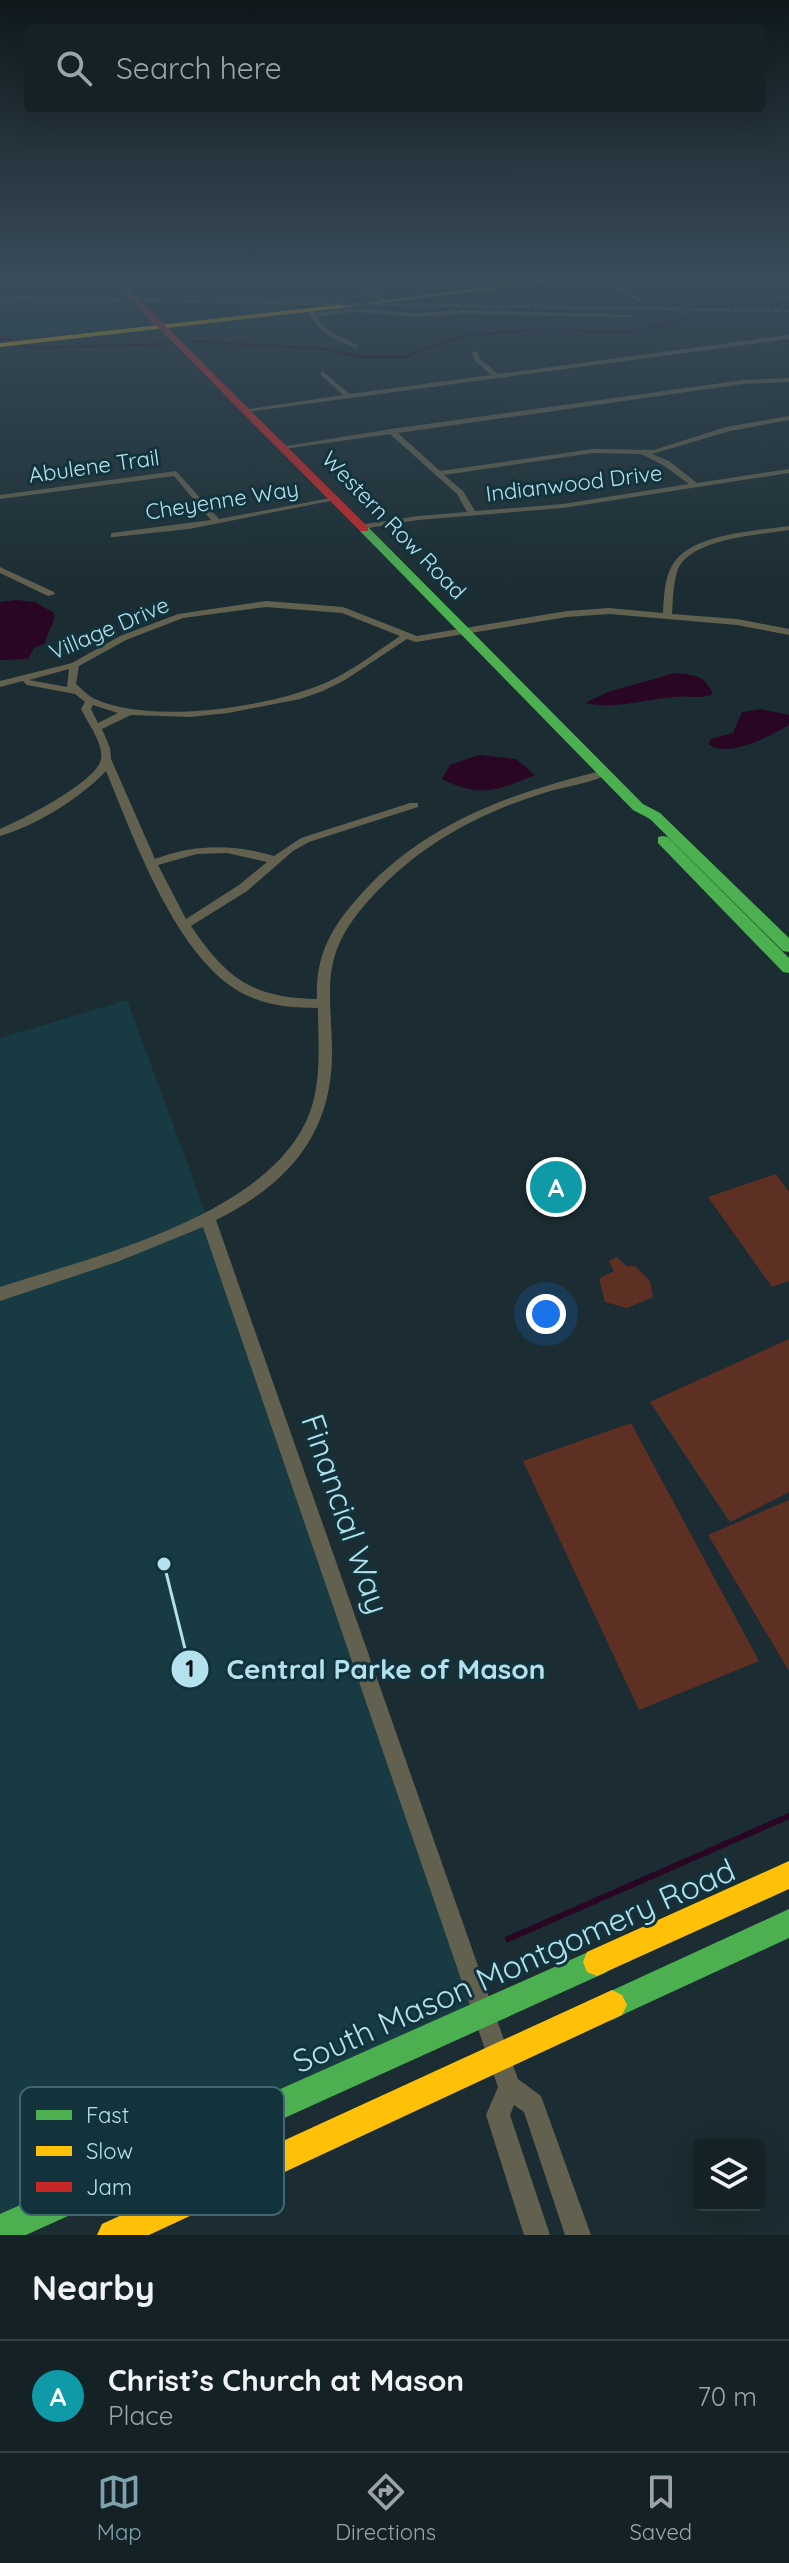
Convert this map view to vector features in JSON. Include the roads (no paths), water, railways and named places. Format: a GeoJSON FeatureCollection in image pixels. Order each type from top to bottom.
{"type":"FeatureCollection","features":[{"type":"Feature","properties":{"kind":"street","name":"Western Row Road"},"geometry":{"type":"LineString","coordinates":[[219,383],[638,807],[640,818],[782,944],[789,968]]}},
{"type":"Feature","properties":{"kind":"street"},"geometry":{"type":"LineString","coordinates":[[334,383],[347,395]]}},
{"type":"Feature","properties":{"kind":"street"},"geometry":{"type":"LineString","coordinates":[[246,410],[439,383]]}},
{"type":"Feature","properties":{"kind":"street"},"geometry":{"type":"LineString","coordinates":[[284,447],[734,383]]}},
{"type":"Feature","properties":{"kind":"street"},"geometry":{"type":"LineString","coordinates":[[439,473],[593,451],[641,452],[789,418]]}},
{"type":"Feature","properties":{"kind":"street"},"geometry":{"type":"LineString","coordinates":[[391,431],[460,493],[473,514]]}},
{"type":"Feature","properties":{"kind":"street"},"geometry":{"type":"LineString","coordinates":[[641,452],[666,463],[695,485]]}},
{"type":"Feature","properties":{"kind":"street","name":"Indianwood Drive"},"geometry":{"type":"LineString","coordinates":[[362,527],[563,506],[789,471]]}},
{"type":"Feature","properties":{"kind":"street","name":"Abulene Trail"},"geometry":{"type":"LineString","coordinates":[[0,497],[176,473],[217,522]]}},
{"type":"Feature","properties":{"kind":"street","name":"Cheyenne Way"},"geometry":{"type":"LineString","coordinates":[[114,535],[217,522],[336,499]]}},
{"type":"Feature","properties":{"kind":"street"},"geometry":{"type":"LineString","coordinates":[[667,615],[675,568],[684,555],[714,541],[789,528]]}},
{"type":"Feature","properties":{"kind":"street"},"geometry":{"type":"LineString","coordinates":[[0,570],[51,594]]}},
{"type":"Feature","properties":{"kind":"street","name":"Village Drive"},"geometry":{"type":"LineString","coordinates":[[0,684],[23,681],[75,665],[158,623],[198,612],[241,606],[332,607],[353,613],[404,637],[423,639],[591,612],[667,615],[789,632]]}},
{"type":"Feature","properties":{"kind":"street"},"geometry":{"type":"LineString","coordinates":[[75,665],[70,682],[75,691],[90,703],[130,711],[221,712],[281,702],[337,681],[404,637]]}},
{"type":"Feature","properties":{"kind":"street"},"geometry":{"type":"LineString","coordinates":[[23,681],[75,691]]}},
{"type":"Feature","properties":{"kind":"street"},"geometry":{"type":"LineString","coordinates":[[90,703],[86,709],[151,864],[211,964],[246,990],[280,1003],[324,1004]]}},
{"type":"Feature","properties":{"kind":"street"},"geometry":{"type":"LineString","coordinates":[[95,729],[130,711]]}},
{"type":"Feature","properties":{"kind":"street"},"geometry":{"type":"LineString","coordinates":[[0,833],[88,782],[101,771],[106,759]]}},
{"type":"Feature","properties":{"kind":"street"},"geometry":{"type":"LineString","coordinates":[[0,1294],[208,1219],[270,1180],[312,1129],[324,1098],[327,1074],[324,968],[344,923],[375,885],[408,853],[498,804],[605,773]]}},
{"type":"Feature","properties":{"kind":"street"},"geometry":{"type":"LineString","coordinates":[[185,925],[243,888],[274,860],[324,832],[414,805]]}},
{"type":"Feature","properties":{"kind":"street"},"geometry":{"type":"LineString","coordinates":[[151,864],[180,851],[200,848],[221,848],[274,860]]}},
{"type":"Feature","properties":{"kind":"street","name":"Financial Way"},"geometry":{"type":"LineString","coordinates":[[208,1219],[510,2087]]}},
{"type":"Feature","properties":{"kind":"street","name":"South Mason Montgomery Road"},"geometry":{"type":"LineString","coordinates":[[284,2102],[789,1875]]}},
{"type":"Feature","properties":{"kind":"street"},"geometry":{"type":"LineString","coordinates":[[284,2156],[789,1923]]}},
{"type":"Feature","properties":{"kind":"street"},"geometry":{"type":"LineString","coordinates":[[537,2235],[498,2115],[510,2087],[533,2104],[578,2235]]}},
{"type":"Feature","properties":{"kind":"street","name":"South Mason Montgomery Road"},"geometry":{"type":"LineString","coordinates":[[0,2230],[33,2215]]}},
{"type":"Feature","properties":{"kind":"street"},"geometry":{"type":"LineString","coordinates":[[113,2235],[156,2215]]}},
{"type":"Feature","properties":{"kind":"waterway"},"geometry":{"type":"LineString","coordinates":[[508,1939],[789,1816]]}},
{"type":"Feature","properties":{"kind":"place","name":"Christ’s Church at Mason"},"geometry":{"type":"Point","coordinates":[556,1187]}},
{"type":"Feature","properties":{"kind":"place","name":"Central Parke of Mason"},"geometry":{"type":"Point","coordinates":[164,1564]}}]}
